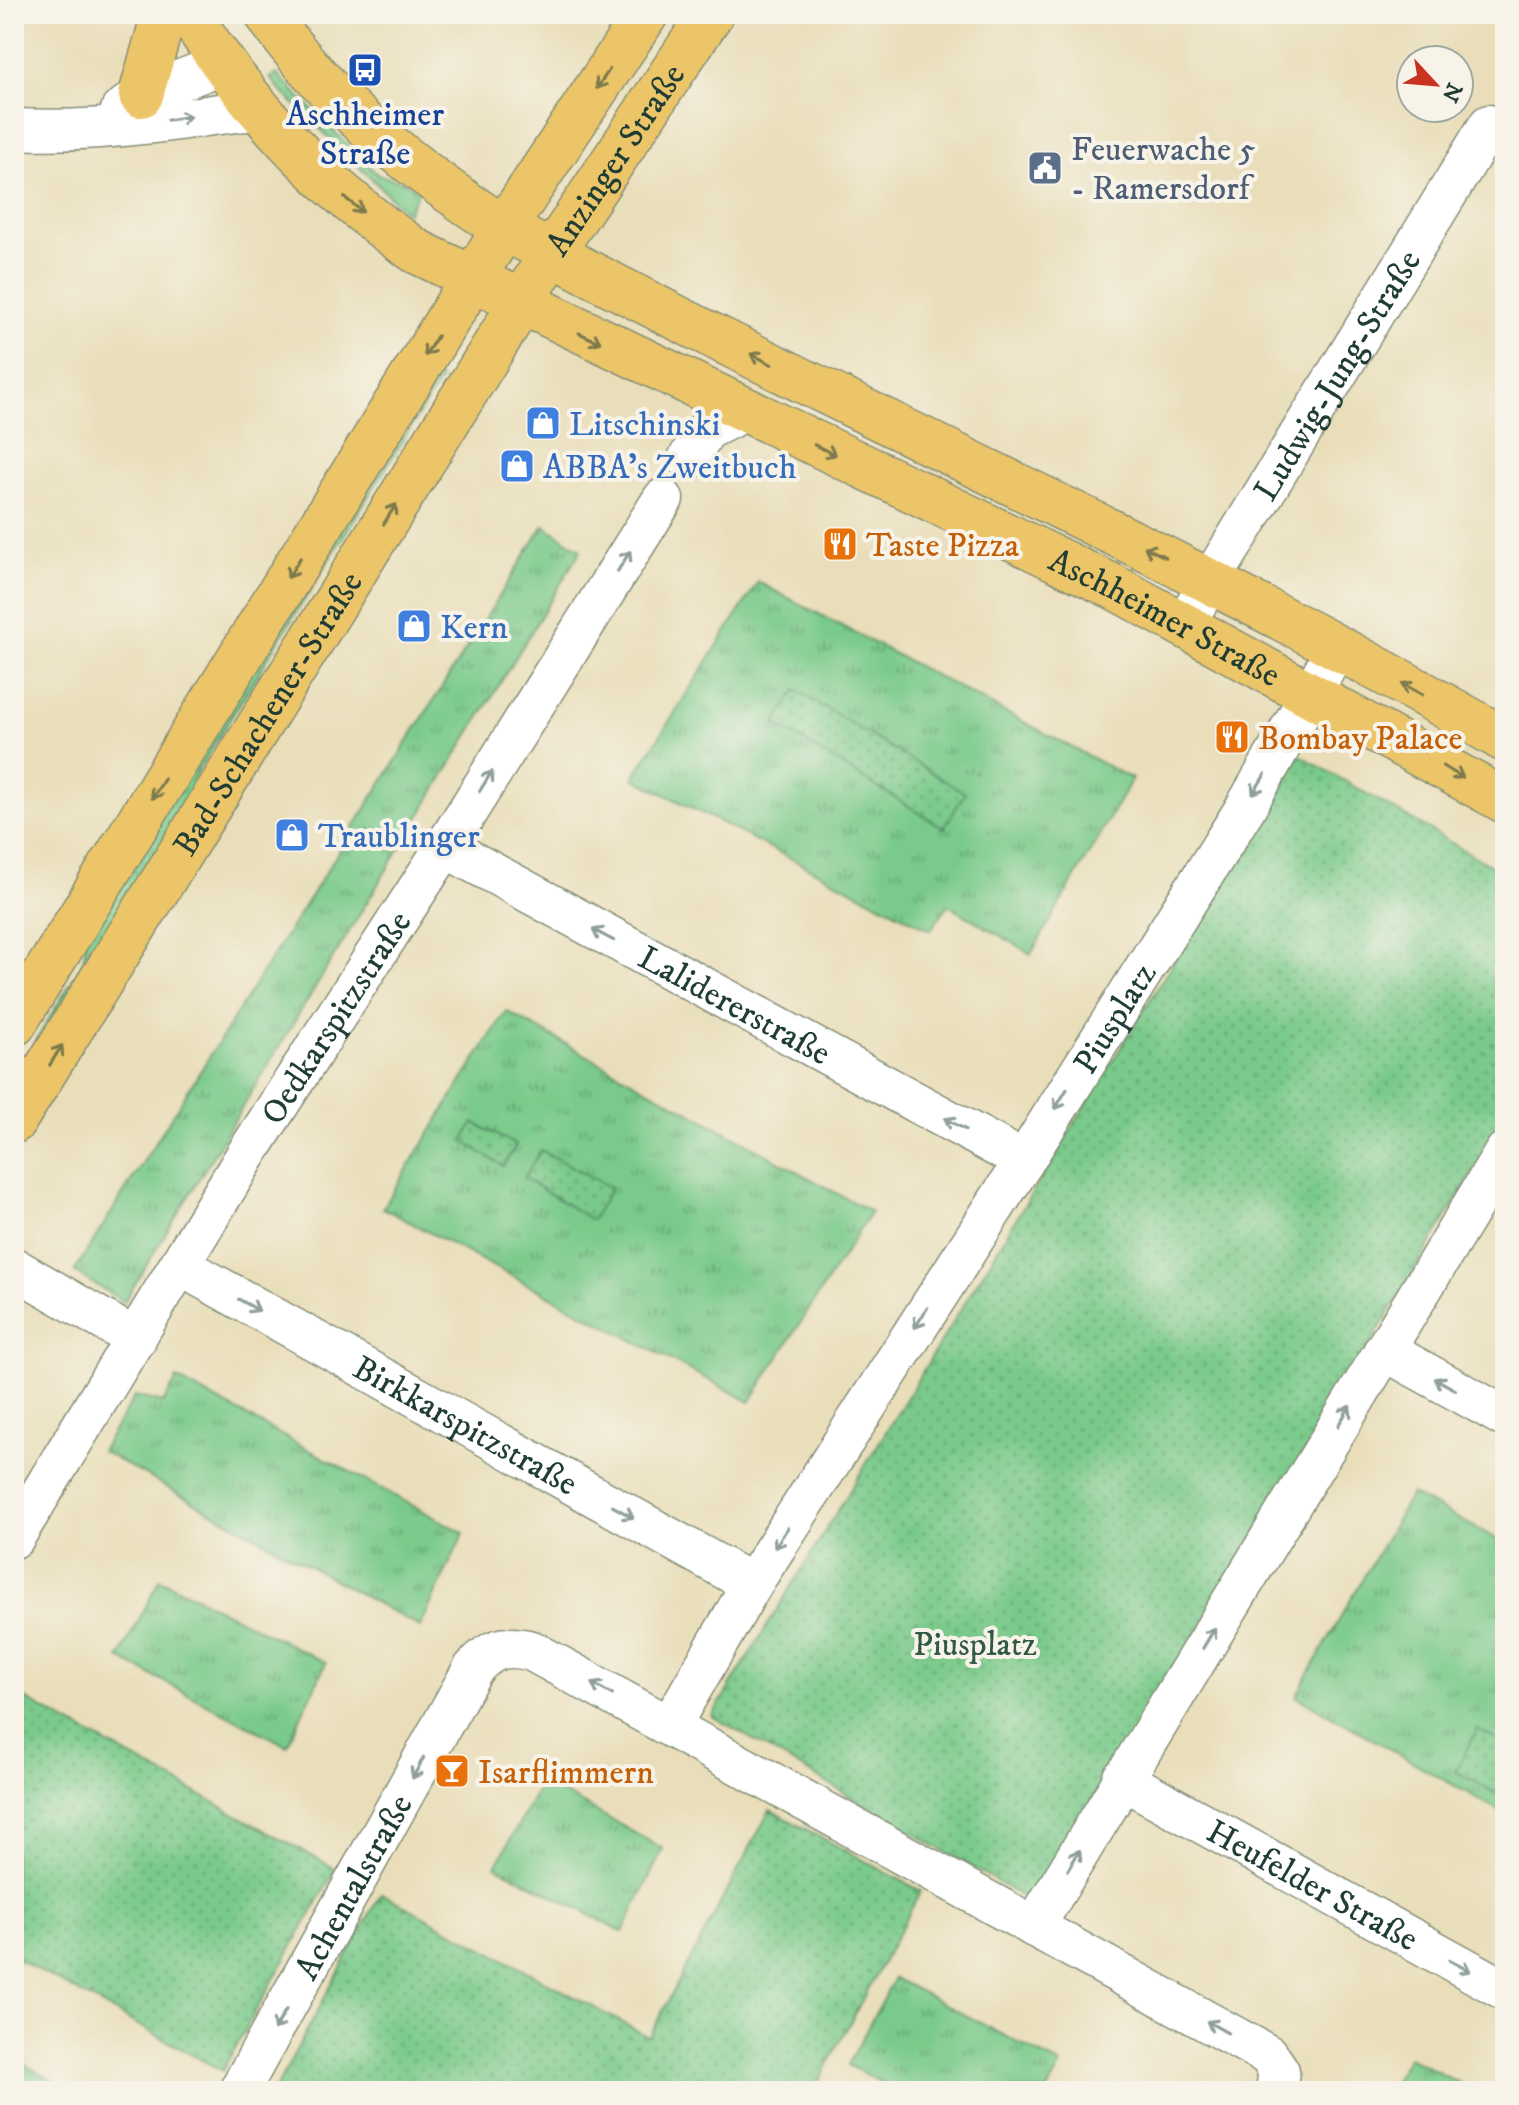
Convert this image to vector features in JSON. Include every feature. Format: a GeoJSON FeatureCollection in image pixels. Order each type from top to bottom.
{"type":"FeatureCollection","features":[{"type":"Feature","properties":{"kind":"main road"},"geometry":{"type":"LineString","coordinates":[[141,95],[164,26],[164,14]]}},
{"type":"Feature","properties":{"kind":"main road","name":"Aschheimer Straße"},"geometry":{"type":"LineString","coordinates":[[189,14],[260,110],[326,182],[388,233],[416,251],[520,304],[1114,587],[1505,801]]}},
{"type":"Feature","properties":{"kind":"main road","name":"Aschheimer Straße"},"geometry":{"type":"LineString","coordinates":[[267,14],[313,74],[406,159],[450,194],[504,228],[960,459],[1211,579],[1505,740]]}},
{"type":"Feature","properties":{"kind":"main road","name":"Anzinger Straße"},"geometry":{"type":"LineString","coordinates":[[472,280],[646,14]]}},
{"type":"Feature","properties":{"kind":"main road","name":"Anzinger Straße"},"geometry":{"type":"LineString","coordinates":[[520,304],[711,14]]}},
{"type":"Feature","properties":{"kind":"main road"},"geometry":{"type":"LineString","coordinates":[[223,64],[293,49]]}},
{"type":"Feature","properties":{"kind":"main road","name":"Bad-Schachener-Straße"},"geometry":{"type":"LineString","coordinates":[[14,1024],[472,280]]}},
{"type":"Feature","properties":{"kind":"main road","name":"Bad-Schachener-Straße"},"geometry":{"type":"LineString","coordinates":[[14,1121],[520,304]]}},
{"type":"Feature","properties":{"kind":"street"},"geometry":{"type":"LineString","coordinates":[[102,125],[141,95],[223,64]]}},
{"type":"Feature","properties":{"kind":"street"},"geometry":{"type":"LineString","coordinates":[[14,129],[143,125],[218,112],[260,110]]}},
{"type":"Feature","properties":{"kind":"street","name":"Ludwig-Jung-Straße"},"geometry":{"type":"LineString","coordinates":[[1184,624],[1489,125]]}},
{"type":"Feature","properties":{"kind":"street"},"geometry":{"type":"LineString","coordinates":[[688,459],[706,430],[744,411]]}},
{"type":"Feature","properties":{"kind":"street","name":"Oedkarspitzstraße"},"geometry":{"type":"LineString","coordinates":[[14,1538],[248,1152],[445,847],[663,499]]}},
{"type":"Feature","properties":{"kind":"street","name":"Piusplatz"},"geometry":{"type":"LineString","coordinates":[[670,1726],[752,1584],[1024,1161],[1252,796],[1337,648]]}},
{"type":"Feature","properties":{"kind":"street","name":"Lalidererstraße"},"geometry":{"type":"LineString","coordinates":[[445,847],[1024,1161]]}},
{"type":"Feature","properties":{"kind":"street"},"geometry":{"type":"LineString","coordinates":[[1034,1927],[1505,1152]]}},
{"type":"Feature","properties":{"kind":"street","name":"Birkkarspitzstraße"},"geometry":{"type":"LineString","coordinates":[[181,1266],[752,1584]]}},
{"type":"Feature","properties":{"kind":"street"},"geometry":{"type":"LineString","coordinates":[[14,1268],[136,1339]]}},
{"type":"Feature","properties":{"kind":"street"},"geometry":{"type":"LineString","coordinates":[[1384,1350],[1505,1417]]}},
{"type":"Feature","properties":{"kind":"street","name":"Achentalstraße"},"geometry":{"type":"LineString","coordinates":[[239,2091],[446,1717],[485,1656],[499,1647],[514,1646],[532,1651],[670,1726]]}},
{"type":"Feature","properties":{"kind":"street"},"geometry":{"type":"LineString","coordinates":[[670,1726],[1268,2055],[1279,2071],[1276,2091]]}},
{"type":"Feature","properties":{"kind":"street","name":"Heufelder Straße"},"geometry":{"type":"LineString","coordinates":[[1122,1779],[1505,1990]]}},
{"type":"Feature","properties":{"kind":"green space"},"geometry":{"type":"Polygon","coordinates":[[[277,74],[378,175],[405,182],[419,191],[407,213],[281,91],[270,78],[277,74]]]}},
{"type":"Feature","properties":{"kind":"green space"},"geometry":{"type":"Polygon","coordinates":[[[433,374],[441,379],[193,779],[184,819],[14,1093],[14,1076],[83,963],[86,936],[433,374]]]}},
{"type":"Feature","properties":{"kind":"green space"},"geometry":{"type":"Polygon","coordinates":[[[544,525],[581,550],[124,1302],[74,1272],[544,525]]]}},
{"type":"Feature","properties":{"kind":"green space"},"geometry":{"type":"Polygon","coordinates":[[[758,582],[1132,779],[1031,954],[948,905],[931,930],[633,778],[758,582]]]}},
{"type":"Feature","properties":{"kind":"green space"},"geometry":{"type":"Polygon","coordinates":[[[796,690],[965,793],[944,828],[775,724],[796,690]]]}},
{"type":"Feature","properties":{"kind":"green space","name":"Piusplatz"},"geometry":{"type":"Polygon","coordinates":[[[1300,755],[1505,874],[1505,1119],[1035,1904],[712,1716],[1300,755]]]}},
{"type":"Feature","properties":{"kind":"green space"},"geometry":{"type":"Polygon","coordinates":[[[506,1011],[871,1212],[750,1402],[383,1208],[506,1011]]]}},
{"type":"Feature","properties":{"kind":"green space"},"geometry":{"type":"Polygon","coordinates":[[[474,1123],[516,1145],[503,1166],[463,1141],[474,1123]]]}},
{"type":"Feature","properties":{"kind":"green space"},"geometry":{"type":"Polygon","coordinates":[[[541,1150],[611,1188],[592,1220],[524,1178],[541,1150]]]}},
{"type":"Feature","properties":{"kind":"green space"},"geometry":{"type":"Polygon","coordinates":[[[177,1379],[464,1533],[420,1627],[101,1451],[135,1396],[163,1403],[177,1379]]]}},
{"type":"Feature","properties":{"kind":"green space"},"geometry":{"type":"Polygon","coordinates":[[[1411,1494],[1505,1543],[1505,1814],[1296,1696],[1411,1494]]]}},
{"type":"Feature","properties":{"kind":"green space"},"geometry":{"type":"Polygon","coordinates":[[[160,1579],[326,1663],[287,1746],[119,1658],[160,1579]]]}},
{"type":"Feature","properties":{"kind":"green space"},"geometry":{"type":"Polygon","coordinates":[[[14,1693],[336,1869],[222,2071],[14,1957],[14,1693]]]}},
{"type":"Feature","properties":{"kind":"green space"},"geometry":{"type":"Polygon","coordinates":[[[1478,1729],[1505,1744],[1505,1798],[1455,1771],[1478,1729]]]}},
{"type":"Feature","properties":{"kind":"green space"},"geometry":{"type":"Polygon","coordinates":[[[542,1781],[663,1849],[623,1932],[496,1866],[542,1781]]]}},
{"type":"Feature","properties":{"kind":"green space"},"geometry":{"type":"Polygon","coordinates":[[[770,1810],[921,1891],[813,2091],[281,2091],[276,2088],[381,1893],[649,2037],[770,1810]]]}},
{"type":"Feature","properties":{"kind":"green space"},"geometry":{"type":"Polygon","coordinates":[[[894,1978],[1061,2065],[1047,2091],[897,2091],[848,2065],[894,1978]]]}},
{"type":"Feature","properties":{"kind":"green space"},"geometry":{"type":"Polygon","coordinates":[[[1408,2057],[1475,2091],[1388,2091],[1408,2057]]]}},
{"type":"Feature","properties":{"kind":"green space"},"geometry":{"type":"Polygon","coordinates":[[[14,2058],[60,2085],[14,2091],[14,2058]]]}},
{"type":"Feature","properties":{"kind":"place","name":"Aschheimer Straße"},"geometry":{"type":"Point","coordinates":[365,70]}},
{"type":"Feature","properties":{"kind":"place","name":"Feuerwache 5 - Ramersdorf"},"geometry":{"type":"Point","coordinates":[1045,168]}},
{"type":"Feature","properties":{"kind":"place","name":"Litschinski"},"geometry":{"type":"Point","coordinates":[543,423]}},
{"type":"Feature","properties":{"kind":"place","name":"ABBA's Zweitbuch"},"geometry":{"type":"Point","coordinates":[517,466]}},
{"type":"Feature","properties":{"kind":"place","name":"Taste Pizza"},"geometry":{"type":"Point","coordinates":[840,544]}},
{"type":"Feature","properties":{"kind":"place","name":"Kern"},"geometry":{"type":"Point","coordinates":[414,626]}},
{"type":"Feature","properties":{"kind":"place","name":"Bombay Palace"},"geometry":{"type":"Point","coordinates":[1232,737]}},
{"type":"Feature","properties":{"kind":"place","name":"Traublinger"},"geometry":{"type":"Point","coordinates":[292,835]}},
{"type":"Feature","properties":{"kind":"place","name":"Isarflimmern"},"geometry":{"type":"Point","coordinates":[452,1771]}}]}
